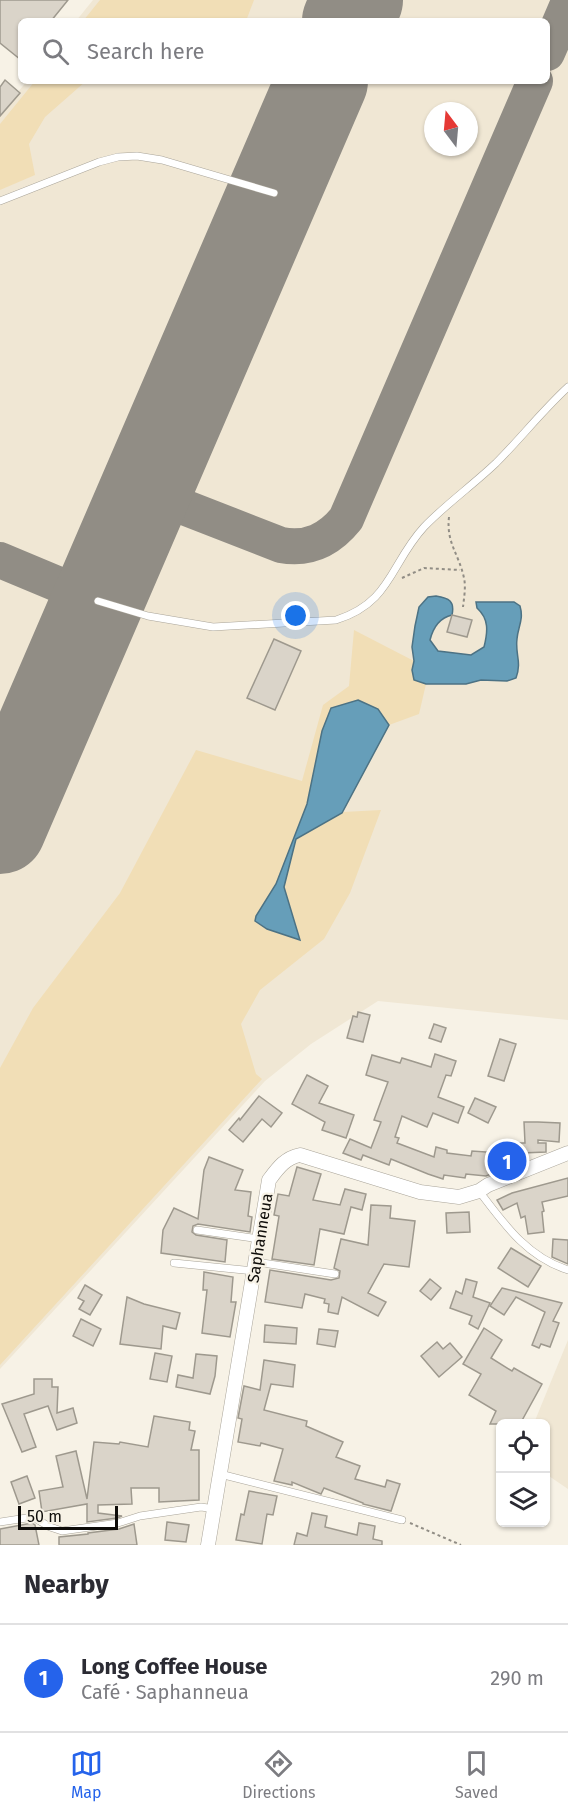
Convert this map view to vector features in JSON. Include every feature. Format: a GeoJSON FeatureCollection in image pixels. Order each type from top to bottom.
{"type":"FeatureCollection","features":[{"type":"Feature","properties":{"kind":"street","name":"Saphanneua"},"geometry":{"type":"LineString","coordinates":[[208,1545],[269,1180],[279,1166],[289,1157],[300,1155],[420,1192],[459,1197],[479,1191],[488,1185],[568,1153]]}},
{"type":"Feature","properties":{"kind":"lane"},"geometry":{"type":"LineString","coordinates":[[0,201],[99,162],[118,157],[137,156],[162,160],[274,193]]}},
{"type":"Feature","properties":{"kind":"lane"},"geometry":{"type":"LineString","coordinates":[[98,601],[148,616],[213,627],[336,620],[352,615],[378,596],[424,527],[496,462],[545,407],[568,387]]}},
{"type":"Feature","properties":{"kind":"lane"},"geometry":{"type":"LineString","coordinates":[[479,1191],[512,1234],[550,1265],[568,1270]]}},
{"type":"Feature","properties":{"kind":"lane"},"geometry":{"type":"LineString","coordinates":[[197,1230],[259,1239]]}},
{"type":"Feature","properties":{"kind":"lane"},"geometry":{"type":"LineString","coordinates":[[174,1263],[255,1266],[335,1274]]}},
{"type":"Feature","properties":{"kind":"lane"},"geometry":{"type":"LineString","coordinates":[[220,1474],[402,1520]]}},
{"type":"Feature","properties":{"kind":"lane"},"geometry":{"type":"LineString","coordinates":[[0,1522],[33,1517],[62,1531],[201,1507],[214,1509]]}},
{"type":"Feature","properties":{"kind":"path"},"geometry":{"type":"LineString","coordinates":[[449,517],[447,531],[465,579],[463,607]]}},
{"type":"Feature","properties":{"kind":"path"},"geometry":{"type":"LineString","coordinates":[[402,578],[424,568],[461,570]]}},
{"type":"Feature","properties":{"kind":"path"},"geometry":{"type":"LineString","coordinates":[[402,1520],[461,1545]]}},
{"type":"Feature","properties":{"kind":"shaded area"},"geometry":{"type":"Polygon","coordinates":[[[93,0],[568,0],[568,1020],[378,1001],[311,1044],[265,1081],[0,1369],[0,114],[25,84],[550,84],[550,18],[78,18],[93,0]]]}},
{"type":"Feature","properties":{"kind":"shaded area"},"geometry":{"type":"Polygon","coordinates":[[[100,0],[254,0],[247,18],[85,18],[100,0]]]}},
{"type":"Feature","properties":{"kind":"shaded area"},"geometry":{"type":"Polygon","coordinates":[[[33,84],[83,84],[45,117],[29,144],[35,175],[0,190],[0,124],[33,84]]]}},
{"type":"Feature","properties":{"kind":"shaded area"},"geometry":{"type":"Polygon","coordinates":[[[354,630],[414,661],[412,670],[414,680],[426,684],[419,714],[389,725],[343,812],[381,810],[350,893],[324,939],[260,990],[241,1024],[256,1074],[262,1079],[0,1365],[0,1068],[33,1008],[120,893],[196,750],[302,781],[323,705],[349,686],[354,630]]]}},
{"type":"Feature","properties":{"kind":"shaded area"},"geometry":{"type":"Polygon","coordinates":[[[568,1340],[568,1489],[550,1477],[550,1419],[536,1419],[568,1340]]]}},
{"type":"Feature","properties":{"kind":"water"},"geometry":{"type":"Polygon","coordinates":[[[436,596],[450,601],[453,610],[452,615],[437,624],[430,640],[438,651],[471,655],[484,647],[487,626],[476,602],[514,602],[520,606],[516,678],[507,681],[481,680],[466,684],[426,684],[414,680],[412,647],[419,607],[428,597],[436,596]]]}},
{"type":"Feature","properties":{"kind":"water"},"geometry":{"type":"Polygon","coordinates":[[[358,700],[378,709],[389,725],[342,813],[296,839],[284,887],[300,940],[267,929],[255,921],[256,916],[276,884],[307,804],[322,731],[331,708],[358,700]]]}},
{"type":"Feature","properties":{"kind":"building"},"geometry":{"type":"Polygon","coordinates":[[[0,0],[68,0],[53,18],[18,18],[18,58],[0,43],[0,0]]]}},
{"type":"Feature","properties":{"kind":"building"},"geometry":{"type":"Polygon","coordinates":[[[5,80],[20,93],[0,116],[0,87],[5,80]]]}},
{"type":"Feature","properties":{"kind":"building"},"geometry":{"type":"Polygon","coordinates":[[[452,615],[472,620],[467,637],[447,632],[452,615]]]}},
{"type":"Feature","properties":{"kind":"building"},"geometry":{"type":"Polygon","coordinates":[[[274,639],[301,651],[275,710],[247,698],[274,639]]]}},
{"type":"Feature","properties":{"kind":"building"},"geometry":{"type":"Polygon","coordinates":[[[358,1012],[370,1015],[363,1042],[347,1038],[353,1016],[357,1017],[358,1012]]]}},
{"type":"Feature","properties":{"kind":"building"},"geometry":{"type":"Polygon","coordinates":[[[434,1024],[446,1028],[441,1042],[429,1038],[434,1024]]]}},
{"type":"Feature","properties":{"kind":"building"},"geometry":{"type":"Polygon","coordinates":[[[500,1039],[516,1044],[504,1081],[488,1076],[500,1039]]]}},
{"type":"Feature","properties":{"kind":"building"},"geometry":{"type":"Polygon","coordinates":[[[435,1054],[456,1061],[451,1076],[446,1075],[438,1097],[464,1107],[458,1123],[433,1113],[427,1127],[402,1116],[395,1137],[399,1138],[397,1143],[434,1157],[436,1147],[447,1150],[447,1153],[471,1156],[472,1151],[500,1153],[500,1143],[525,1143],[524,1122],[560,1123],[559,1142],[538,1140],[538,1143],[546,1143],[546,1152],[522,1153],[522,1162],[495,1162],[494,1173],[486,1176],[466,1174],[465,1178],[444,1175],[443,1179],[391,1159],[389,1165],[363,1155],[361,1160],[343,1153],[350,1139],[371,1148],[381,1122],[374,1120],[388,1082],[366,1075],[372,1055],[400,1063],[402,1058],[431,1067],[435,1054]]]}},
{"type":"Feature","properties":{"kind":"building"},"geometry":{"type":"Polygon","coordinates":[[[307,1075],[328,1086],[319,1103],[354,1115],[346,1138],[322,1130],[325,1122],[292,1104],[307,1075]]]}},
{"type":"Feature","properties":{"kind":"building"},"geometry":{"type":"Polygon","coordinates":[[[259,1096],[282,1113],[271,1127],[262,1119],[243,1142],[229,1130],[259,1096]]]}},
{"type":"Feature","properties":{"kind":"building"},"geometry":{"type":"Polygon","coordinates":[[[475,1098],[496,1107],[488,1123],[468,1113],[475,1098]]]}},
{"type":"Feature","properties":{"kind":"building"},"geometry":{"type":"Polygon","coordinates":[[[209,1157],[243,1170],[235,1190],[251,1192],[248,1216],[252,1217],[250,1232],[198,1224],[193,1226],[192,1232],[196,1235],[227,1240],[225,1262],[161,1253],[163,1230],[174,1208],[198,1219],[204,1170],[209,1157]]]}},
{"type":"Feature","properties":{"kind":"building"},"geometry":{"type":"Polygon","coordinates":[[[297,1167],[321,1174],[313,1200],[340,1205],[345,1189],[366,1194],[362,1210],[351,1207],[344,1234],[320,1229],[314,1265],[272,1259],[279,1216],[274,1215],[278,1194],[289,1196],[297,1167]]]}},
{"type":"Feature","properties":{"kind":"building"},"geometry":{"type":"Polygon","coordinates":[[[568,1178],[568,1196],[542,1202],[544,1232],[528,1234],[525,1216],[521,1218],[517,1203],[503,1210],[497,1200],[512,1193],[568,1178]]]}},
{"type":"Feature","properties":{"kind":"building"},"geometry":{"type":"Polygon","coordinates":[[[371,1205],[391,1206],[390,1218],[415,1221],[409,1267],[384,1264],[368,1293],[386,1302],[378,1316],[342,1297],[338,1314],[328,1312],[329,1304],[324,1303],[325,1299],[305,1294],[302,1308],[265,1302],[270,1270],[331,1280],[339,1278],[340,1271],[334,1268],[341,1239],[368,1245],[371,1205]]]}},
{"type":"Feature","properties":{"kind":"building"},"geometry":{"type":"Polygon","coordinates":[[[469,1212],[470,1232],[447,1233],[446,1213],[469,1212]]]}},
{"type":"Feature","properties":{"kind":"building"},"geometry":{"type":"Polygon","coordinates":[[[553,1239],[568,1240],[568,1264],[552,1257],[553,1239]]]}},
{"type":"Feature","properties":{"kind":"building"},"geometry":{"type":"Polygon","coordinates":[[[511,1248],[541,1266],[528,1287],[498,1268],[511,1248]]]}},
{"type":"Feature","properties":{"kind":"building"},"geometry":{"type":"Polygon","coordinates":[[[204,1272],[233,1277],[231,1302],[236,1302],[230,1337],[202,1333],[207,1290],[203,1290],[204,1272]]]}},
{"type":"Feature","properties":{"kind":"building"},"geometry":{"type":"Polygon","coordinates":[[[430,1279],[441,1288],[431,1300],[420,1291],[430,1279]]]}},
{"type":"Feature","properties":{"kind":"building"},"geometry":{"type":"Polygon","coordinates":[[[466,1279],[477,1282],[473,1297],[490,1303],[478,1329],[469,1324],[472,1316],[450,1308],[456,1291],[462,1294],[466,1279]]]}},
{"type":"Feature","properties":{"kind":"building"},"geometry":{"type":"Polygon","coordinates":[[[85,1285],[102,1295],[90,1315],[79,1309],[84,1301],[78,1298],[85,1285]]]}},
{"type":"Feature","properties":{"kind":"building"},"geometry":{"type":"Polygon","coordinates":[[[502,1288],[562,1303],[553,1321],[559,1323],[550,1347],[541,1344],[539,1348],[532,1345],[545,1312],[516,1297],[504,1315],[490,1306],[502,1288]]]}},
{"type":"Feature","properties":{"kind":"building"},"geometry":{"type":"Polygon","coordinates":[[[127,1297],[180,1313],[176,1329],[163,1326],[161,1349],[120,1344],[127,1297]]]}},
{"type":"Feature","properties":{"kind":"building"},"geometry":{"type":"Polygon","coordinates":[[[81,1319],[101,1329],[93,1346],[73,1336],[81,1319]]]}},
{"type":"Feature","properties":{"kind":"building"},"geometry":{"type":"Polygon","coordinates":[[[265,1325],[297,1328],[296,1344],[264,1342],[265,1325]]]}},
{"type":"Feature","properties":{"kind":"building"},"geometry":{"type":"Polygon","coordinates":[[[484,1328],[502,1340],[491,1358],[512,1371],[514,1368],[542,1384],[523,1419],[496,1419],[496,1424],[490,1424],[496,1411],[469,1395],[481,1374],[463,1364],[484,1328]]]}},
{"type":"Feature","properties":{"kind":"building"},"geometry":{"type":"Polygon","coordinates":[[[319,1329],[338,1331],[335,1347],[317,1344],[319,1329]]]}},
{"type":"Feature","properties":{"kind":"building"},"geometry":{"type":"Polygon","coordinates":[[[437,1342],[443,1349],[450,1343],[462,1357],[439,1377],[421,1356],[437,1342]]]}},
{"type":"Feature","properties":{"kind":"building"},"geometry":{"type":"Polygon","coordinates":[[[155,1353],[172,1356],[167,1382],[150,1379],[155,1353]]]}},
{"type":"Feature","properties":{"kind":"building"},"geometry":{"type":"Polygon","coordinates":[[[196,1354],[217,1356],[210,1394],[176,1387],[178,1375],[193,1378],[196,1354]]]}},
{"type":"Feature","properties":{"kind":"building"},"geometry":{"type":"Polygon","coordinates":[[[264,1360],[295,1365],[293,1387],[271,1384],[264,1410],[307,1421],[306,1426],[343,1442],[336,1457],[360,1466],[355,1479],[385,1487],[387,1480],[400,1484],[391,1511],[363,1504],[324,1488],[321,1494],[292,1482],[292,1485],[274,1481],[283,1449],[261,1443],[260,1446],[238,1442],[242,1419],[238,1418],[244,1386],[260,1390],[264,1360]]]}},
{"type":"Feature","properties":{"kind":"building"},"geometry":{"type":"Polygon","coordinates":[[[34,1379],[52,1379],[52,1387],[58,1387],[57,1413],[73,1408],[77,1423],[57,1430],[48,1406],[24,1414],[36,1447],[22,1452],[2,1404],[34,1394],[34,1379]]]}},
{"type":"Feature","properties":{"kind":"building"},"geometry":{"type":"Polygon","coordinates":[[[154,1416],[190,1422],[189,1430],[195,1431],[191,1450],[199,1450],[199,1500],[159,1502],[159,1488],[131,1488],[132,1504],[98,1505],[98,1513],[122,1516],[117,1518],[87,1522],[87,1504],[42,1512],[39,1491],[63,1487],[56,1456],[76,1451],[87,1499],[94,1442],[119,1444],[120,1442],[148,1447],[154,1416]]]}},
{"type":"Feature","properties":{"kind":"building"},"geometry":{"type":"Polygon","coordinates":[[[27,1476],[35,1498],[19,1504],[11,1482],[27,1476]]]}},
{"type":"Feature","properties":{"kind":"building"},"geometry":{"type":"Polygon","coordinates":[[[249,1491],[277,1496],[273,1515],[267,1514],[262,1544],[236,1540],[241,1514],[244,1515],[249,1491]]]}},
{"type":"Feature","properties":{"kind":"building"},"geometry":{"type":"Polygon","coordinates":[[[312,1513],[327,1516],[325,1527],[357,1535],[359,1523],[375,1526],[373,1539],[382,1541],[382,1545],[294,1545],[297,1533],[307,1536],[312,1513]]]}},
{"type":"Feature","properties":{"kind":"building"},"geometry":{"type":"Polygon","coordinates":[[[167,1522],[189,1525],[186,1542],[165,1540],[167,1522]]]}},
{"type":"Feature","properties":{"kind":"building"},"geometry":{"type":"Polygon","coordinates":[[[32,1523],[35,1525],[39,1545],[0,1545],[0,1529],[32,1523]]]}},
{"type":"Feature","properties":{"kind":"building"},"geometry":{"type":"Polygon","coordinates":[[[134,1524],[137,1545],[59,1545],[59,1537],[119,1529],[134,1524]]]}},
{"type":"Feature","properties":{"kind":"taxiway"},"geometry":{"type":"LineString","coordinates":[[550,46],[568,4]]}},
{"type":"Feature","properties":{"kind":"taxiway"},"geometry":{"type":"LineString","coordinates":[[145,492],[281,545],[300,546],[317,542],[332,533],[346,519],[534,84]]}},
{"type":"Feature","properties":{"kind":"taxiway"},"geometry":{"type":"LineString","coordinates":[[0,560],[98,601]]}},
{"type":"Feature","properties":{"kind":"runway"},"geometry":{"type":"LineString","coordinates":[[349,18],[357,0]]}},
{"type":"Feature","properties":{"kind":"runway"},"geometry":{"type":"LineString","coordinates":[[0,828],[321,84]]}},
{"type":"Feature","properties":{"kind":"place","name":"Long Coffee House"},"geometry":{"type":"Point","coordinates":[507,1161]}}]}
